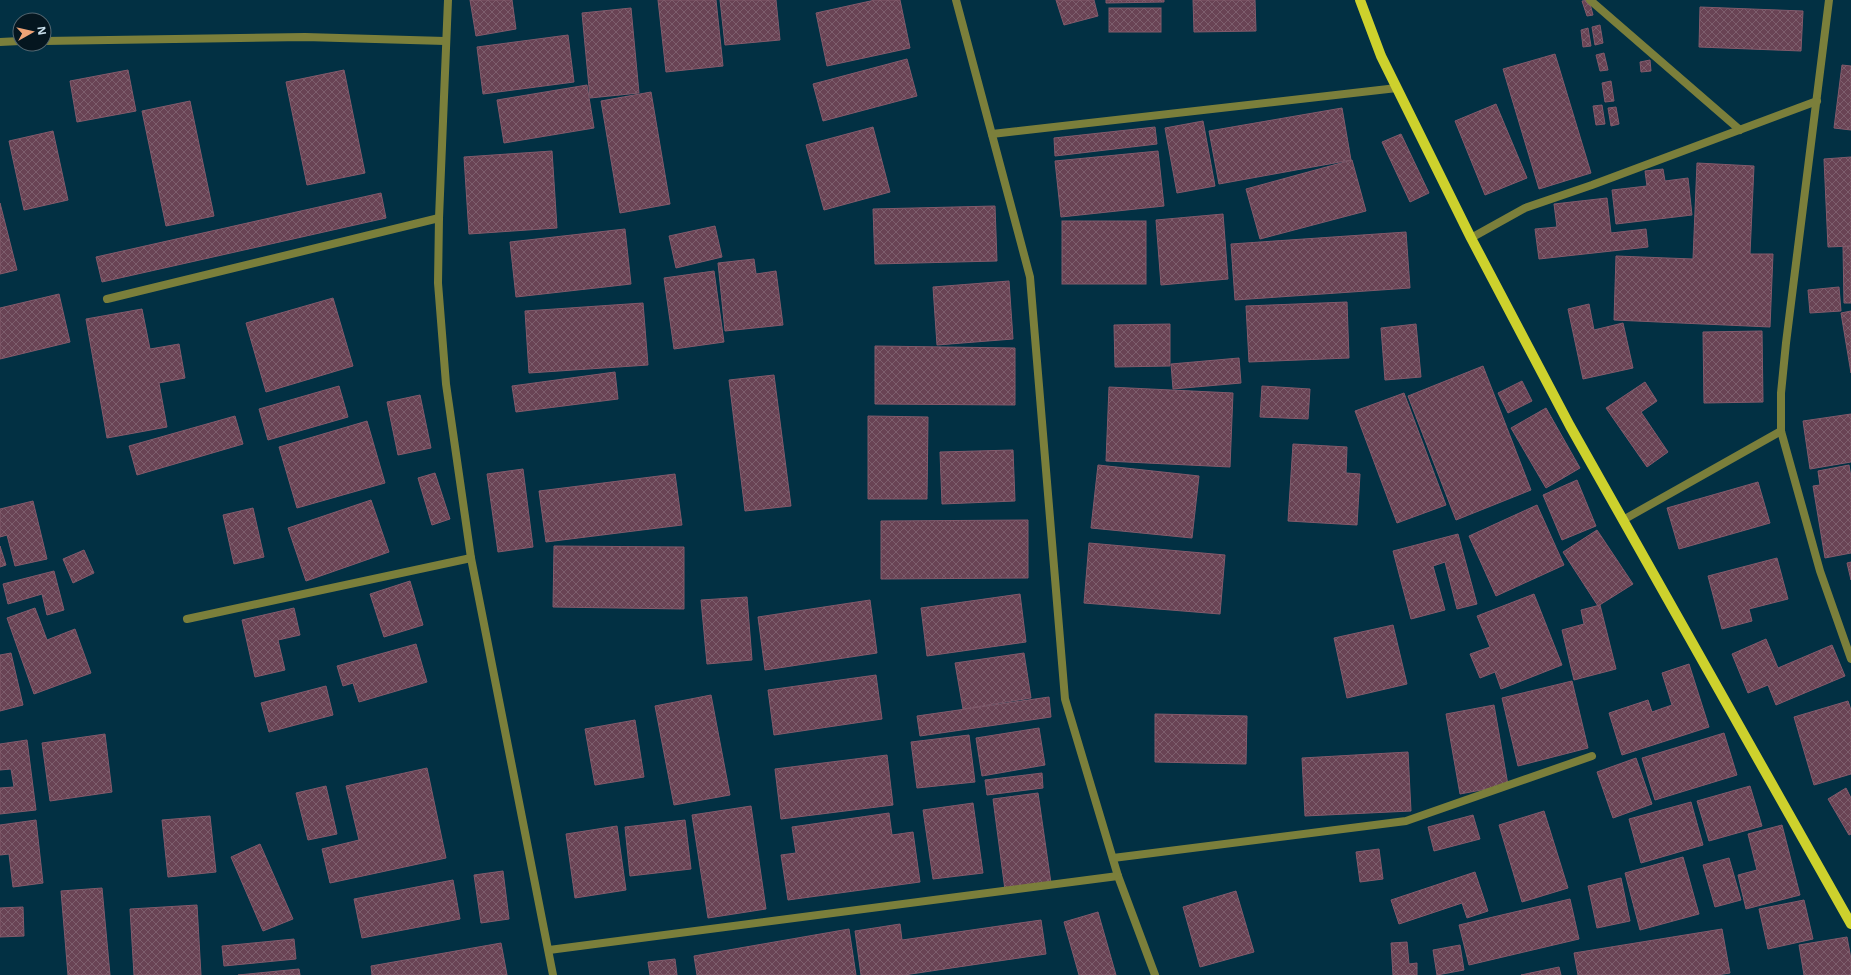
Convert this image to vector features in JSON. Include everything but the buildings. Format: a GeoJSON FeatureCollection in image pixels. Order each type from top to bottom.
{"type":"FeatureCollection","features":[{"type":"Feature","properties":{"kind":"main road"},"geometry":{"type":"LineString","coordinates":[[1360,0],[1381,56],[1471,238],[1570,426],[1850,919]]}},
{"type":"Feature","properties":{"kind":"street"},"geometry":{"type":"LineString","coordinates":[[448,0],[445,40],[438,284],[446,384],[471,558],[553,975]]}},
{"type":"Feature","properties":{"kind":"street"},"geometry":{"type":"LineString","coordinates":[[956,0],[1030,277],[1065,699],[1118,876],[1155,975]]}},
{"type":"Feature","properties":{"kind":"street"},"geometry":{"type":"LineString","coordinates":[[1590,0],[1740,130]]}},
{"type":"Feature","properties":{"kind":"street"},"geometry":{"type":"LineString","coordinates":[[1829,0],[1786,344],[1781,431],[1820,571],[1851,659]]}},
{"type":"Feature","properties":{"kind":"street"},"geometry":{"type":"LineString","coordinates":[[52,41],[305,37],[445,40]]}},
{"type":"Feature","properties":{"kind":"street"},"geometry":{"type":"LineString","coordinates":[[0,42],[12,41]]}},
{"type":"Feature","properties":{"kind":"street"},"geometry":{"type":"LineString","coordinates":[[992,134],[1397,88]]}},
{"type":"Feature","properties":{"kind":"street"},"geometry":{"type":"LineString","coordinates":[[1471,238],[1525,208],[1592,185],[1817,101]]}},
{"type":"Feature","properties":{"kind":"street"},"geometry":{"type":"LineString","coordinates":[[107,299],[439,218]]}},
{"type":"Feature","properties":{"kind":"street"},"geometry":{"type":"LineString","coordinates":[[1623,520],[1781,431]]}},
{"type":"Feature","properties":{"kind":"street"},"geometry":{"type":"LineString","coordinates":[[187,619],[471,558]]}},
{"type":"Feature","properties":{"kind":"street"},"geometry":{"type":"LineString","coordinates":[[1113,858],[1406,821],[1592,756]]}},
{"type":"Feature","properties":{"kind":"street"},"geometry":{"type":"LineString","coordinates":[[549,950],[1118,876]]}}]}
